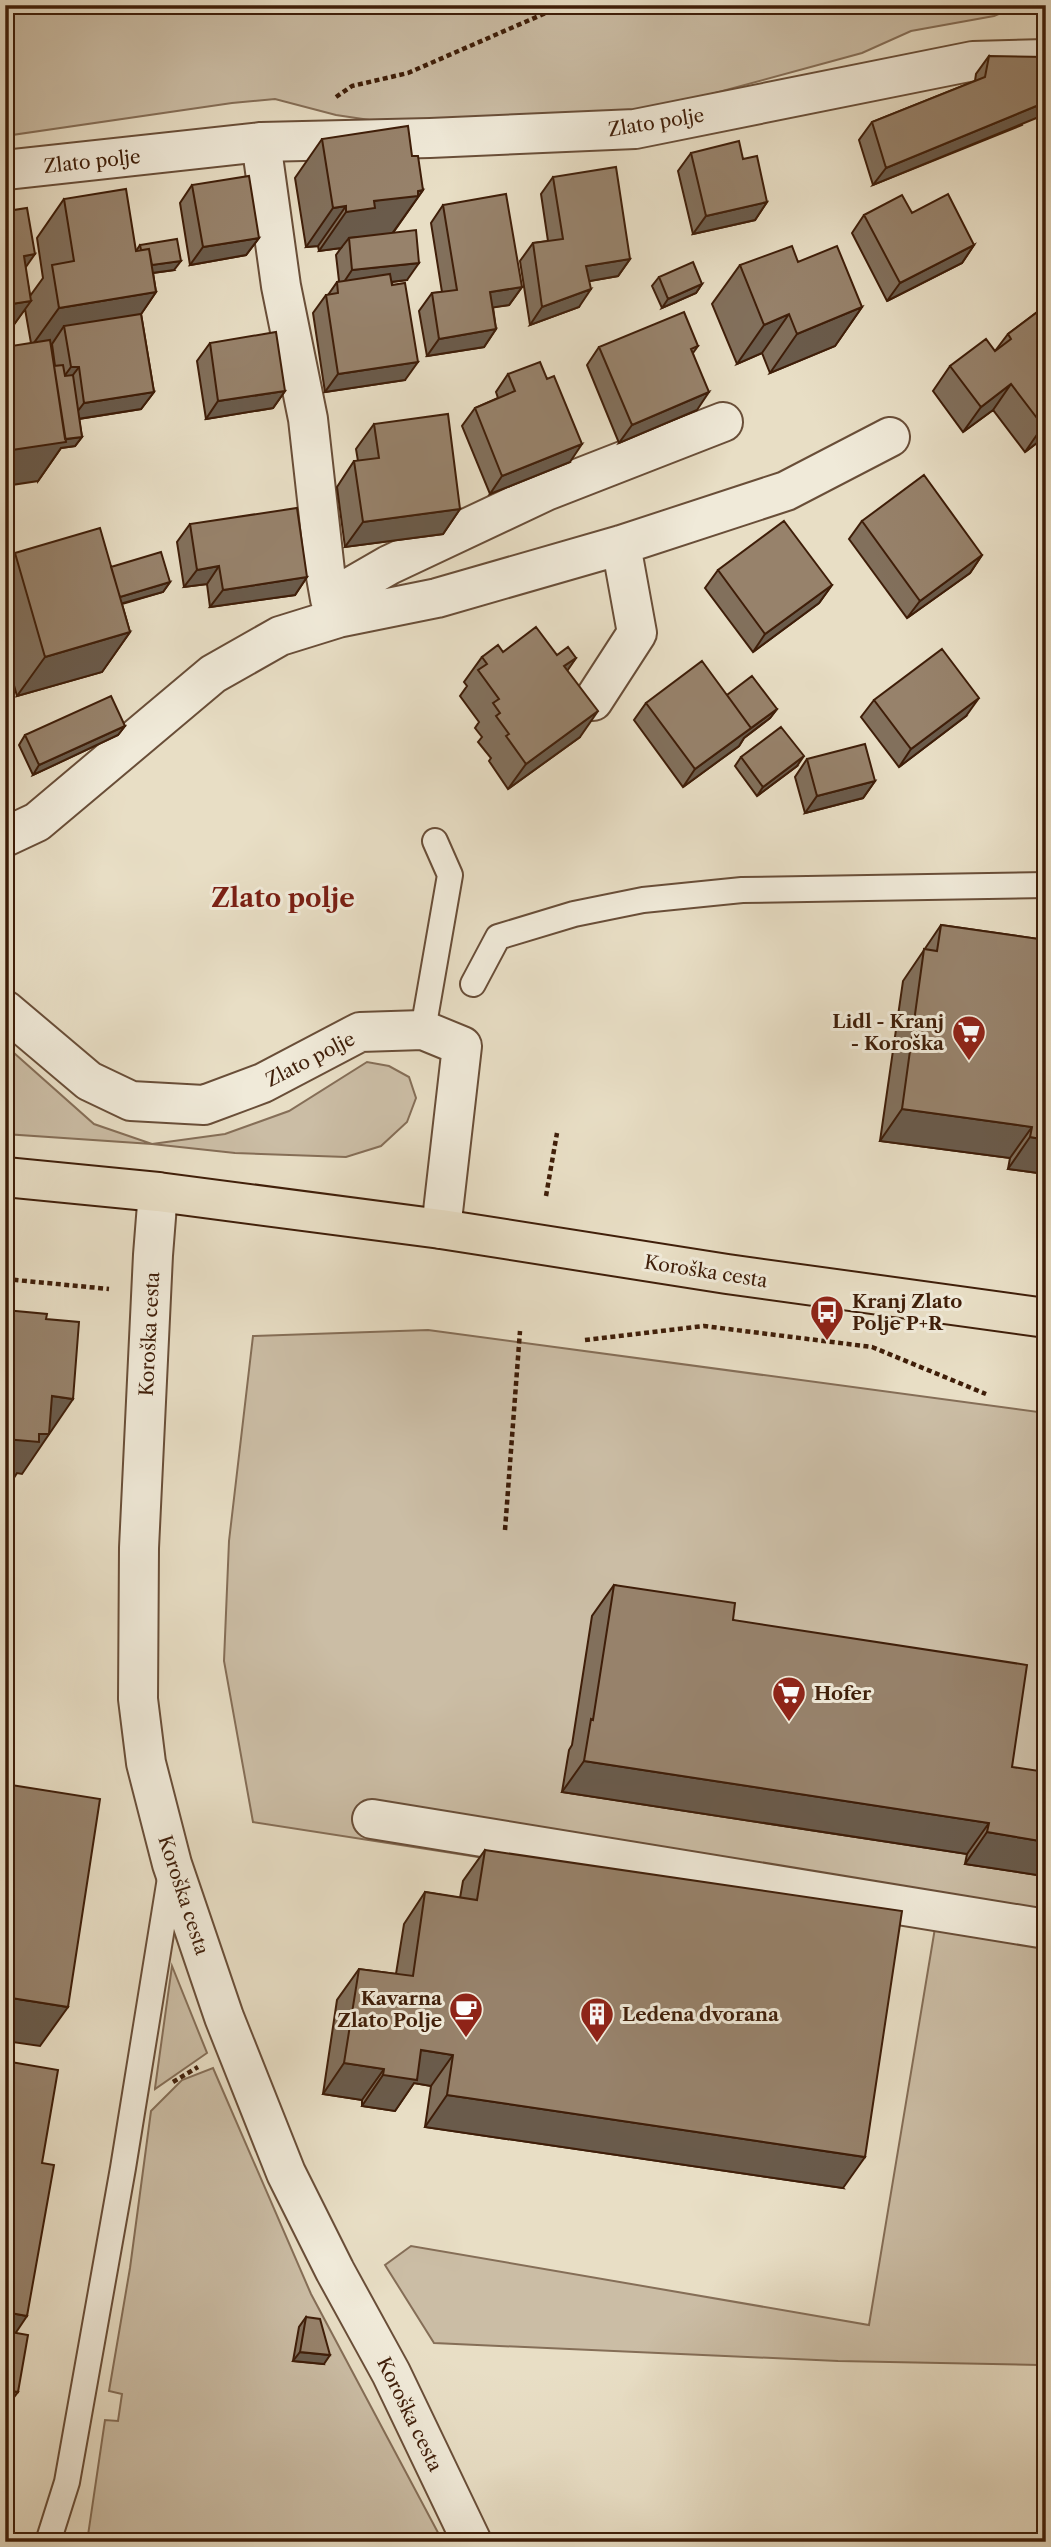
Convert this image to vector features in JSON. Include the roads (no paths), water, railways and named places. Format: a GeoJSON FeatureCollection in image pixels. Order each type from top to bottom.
{"type":"FeatureCollection","features":[{"type":"Feature","properties":{"kind":"main road","name":"Koroška cesta"},"geometry":{"type":"LineString","coordinates":[[5,1177],[158,1192],[441,1229],[727,1275],[1046,1318]]}},
{"type":"Feature","properties":{"kind":"street","name":"Zlato polje"},"geometry":{"type":"LineString","coordinates":[[5,170],[261,142],[635,129],[973,61],[1046,59]]}},
{"type":"Feature","properties":{"kind":"street"},"geometry":{"type":"LineString","coordinates":[[261,142],[281,286],[308,419],[334,608]]}},
{"type":"Feature","properties":{"kind":"street"},"geometry":{"type":"LineString","coordinates":[[5,837],[37,822],[213,674],[334,608],[389,565],[546,491],[723,422]]}},
{"type":"Feature","properties":{"kind":"street"},"geometry":{"type":"LineString","coordinates":[[334,608],[437,598],[621,545],[786,491],[890,437]]}},
{"type":"Feature","properties":{"kind":"street"},"geometry":{"type":"LineString","coordinates":[[593,701],[637,633],[621,545]]}},
{"type":"Feature","properties":{"kind":"street","name":"Zlato polje"},"geometry":{"type":"LineString","coordinates":[[5,1010],[89,1081],[131,1101],[204,1105],[263,1083],[360,1032],[423,1030],[462,1046],[441,1229]]}},
{"type":"Feature","properties":{"kind":"street","name":"Koroška cesta"},"geometry":{"type":"LineString","coordinates":[[158,1192],[139,1548],[138,1699],[146,1763],[172,1864],[237,2048],[286,2172],[391,2373],[472,2542]]}},
{"type":"Feature","properties":{"kind":"street"},"geometry":{"type":"LineString","coordinates":[[372,1819],[1046,1929]]}},
{"type":"Feature","properties":{"kind":"lane"},"geometry":{"type":"LineString","coordinates":[[423,1030],[450,875],[435,841]]}},
{"type":"Feature","properties":{"kind":"lane"},"geometry":{"type":"LineString","coordinates":[[473,984],[498,937],[574,914],[643,900],[741,890],[1046,886]]}},
{"type":"Feature","properties":{"kind":"lane"},"geometry":{"type":"LineString","coordinates":[[48,2542],[67,2482],[172,1864]]}},
{"type":"Feature","properties":{"kind":"place","name":"Lidl - Kranj - Koroška"},"geometry":{"type":"Point","coordinates":[969,1062]}},
{"type":"Feature","properties":{"kind":"place","name":"Kranj Zlato Polje P+R"},"geometry":{"type":"Point","coordinates":[827,1342]}},
{"type":"Feature","properties":{"kind":"place","name":"Hofer"},"geometry":{"type":"Point","coordinates":[789,1723]}},
{"type":"Feature","properties":{"kind":"place","name":"Kavarna Zlato Polje"},"geometry":{"type":"Point","coordinates":[466,2039]}},
{"type":"Feature","properties":{"kind":"place","name":"Ledena dvorana"},"geometry":{"type":"Point","coordinates":[597,2044]}},
{"type":"Feature","properties":{"kind":"district","name":"Zlato polje"},"geometry":{"type":"Point","coordinates":[283,898]}}]}
